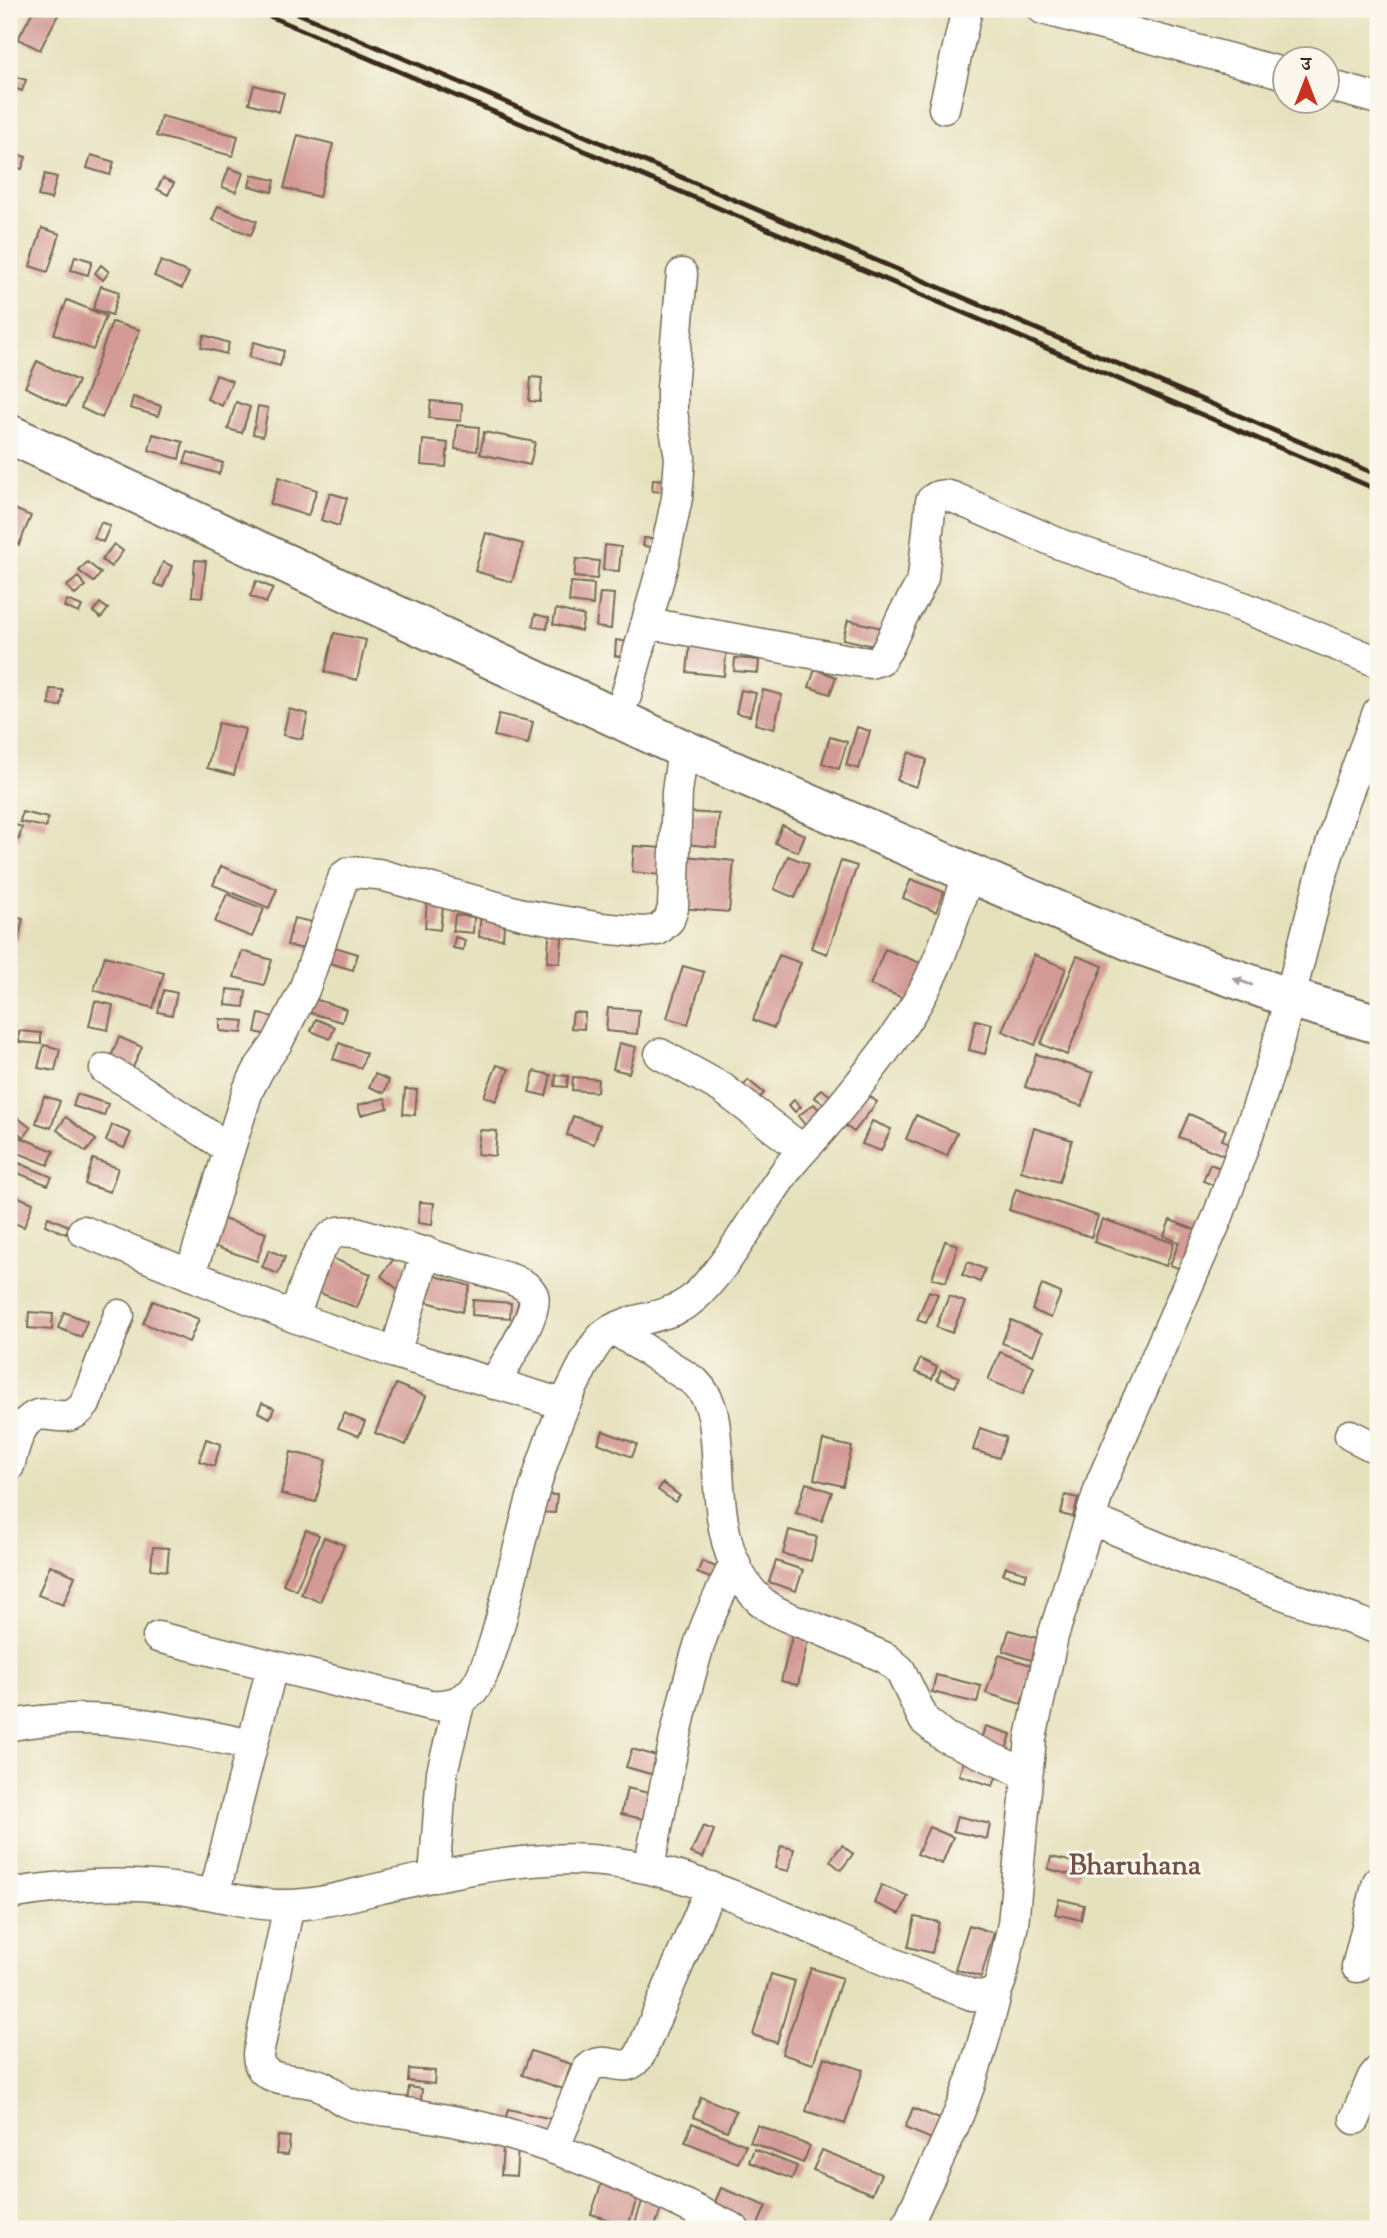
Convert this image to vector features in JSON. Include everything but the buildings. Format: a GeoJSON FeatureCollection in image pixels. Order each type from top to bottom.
{"type":"FeatureCollection","features":[{"type":"Feature","properties":{"kind":"highway"},"geometry":{"type":"LineString","coordinates":[[9,410],[303,550],[827,789],[1059,887],[1172,930],[1378,1024]]}},
{"type":"Feature","properties":{"kind":"highway"},"geometry":{"type":"LineString","coordinates":[[9,434],[683,749],[1138,944],[1292,986],[1378,998]]}},
{"type":"Feature","properties":{"kind":"street"},"geometry":{"type":"LineString","coordinates":[[944,108],[967,9]]}},
{"type":"Feature","properties":{"kind":"street"},"geometry":{"type":"LineString","coordinates":[[1043,9],[1272,70]]}},
{"type":"Feature","properties":{"kind":"street"},"geometry":{"type":"LineString","coordinates":[[1342,89],[1378,99]]}},
{"type":"Feature","properties":{"kind":"street"},"geometry":{"type":"LineString","coordinates":[[626,696],[663,564],[677,498],[680,457],[672,412],[672,388],[682,274]]}},
{"type":"Feature","properties":{"kind":"street"},"geometry":{"type":"LineString","coordinates":[[647,623],[863,662],[880,660],[923,578],[929,509],[931,501],[942,495],[955,498],[1062,545],[1243,607],[1378,662]]}},
{"type":"Feature","properties":{"kind":"street"},"geometry":{"type":"LineString","coordinates":[[906,2229],[943,2151],[969,2087],[985,2042],[1007,1957],[1013,1924],[1027,1774],[1041,1685],[1053,1636],[1112,1458],[1217,1219],[1256,1112],[1275,1054],[1344,803],[1378,712]]}},
{"type":"Feature","properties":{"kind":"street"},"geometry":{"type":"LineString","coordinates":[[190,1275],[248,1090],[260,1067],[277,1044],[304,990],[344,876],[360,871],[378,874],[526,915],[601,928],[643,932],[658,930],[669,920],[673,908],[677,792],[683,749]]}},
{"type":"Feature","properties":{"kind":"street"},"geometry":{"type":"LineString","coordinates":[[158,1637],[430,1705],[447,1706],[472,1690],[483,1672],[499,1625],[542,1461],[563,1405],[593,1349],[602,1336],[614,1329],[664,1315],[697,1296],[716,1274],[792,1163],[855,1088],[918,1001],[934,970],[969,873]]}},
{"type":"Feature","properties":{"kind":"street"},"geometry":{"type":"LineString","coordinates":[[660,1054],[722,1088],[803,1150]]}},
{"type":"Feature","properties":{"kind":"street"},"geometry":{"type":"LineString","coordinates":[[105,1069],[228,1148]]}},
{"type":"Feature","properties":{"kind":"street"},"geometry":{"type":"LineString","coordinates":[[83,1231],[294,1317],[395,1353],[563,1405]]}},
{"type":"Feature","properties":{"kind":"street"},"geometry":{"type":"LineString","coordinates":[[294,1317],[317,1256],[327,1240],[338,1232],[356,1232],[511,1279],[526,1287],[534,1297],[533,1311],[494,1384]]}},
{"type":"Feature","properties":{"kind":"street"},"geometry":{"type":"LineString","coordinates":[[395,1353],[426,1252]]}},
{"type":"Feature","properties":{"kind":"street"},"geometry":{"type":"LineString","coordinates":[[9,1466],[29,1419],[37,1415],[71,1417],[85,1405],[119,1315]]}},
{"type":"Feature","properties":{"kind":"street"},"geometry":{"type":"LineString","coordinates":[[614,1329],[695,1382],[706,1393],[716,1433],[721,1513],[735,1563],[750,1589],[768,1606],[886,1658],[900,1670],[925,1720],[945,1737],[1027,1774]]}},
{"type":"Feature","properties":{"kind":"street"},"geometry":{"type":"LineString","coordinates":[[1350,1435],[1378,1450]]}},
{"type":"Feature","properties":{"kind":"street"},"geometry":{"type":"LineString","coordinates":[[1090,1519],[1179,1556],[1378,1629]]}},
{"type":"Feature","properties":{"kind":"street"},"geometry":{"type":"LineString","coordinates":[[649,1867],[678,1729],[698,1650],[711,1613],[735,1563]]}},
{"type":"Feature","properties":{"kind":"street"},"geometry":{"type":"LineString","coordinates":[[214,1895],[272,1667]]}},
{"type":"Feature","properties":{"kind":"street"},"geometry":{"type":"LineString","coordinates":[[434,1877],[442,1772],[460,1700]]}},
{"type":"Feature","properties":{"kind":"street"},"geometry":{"type":"LineString","coordinates":[[9,1726],[73,1719],[115,1720],[252,1745]]}},
{"type":"Feature","properties":{"kind":"street"},"geometry":{"type":"LineString","coordinates":[[9,1894],[47,1888],[108,1885],[172,1888],[254,1904],[289,1905],[325,1901],[514,1863],[550,1860],[601,1862],[649,1867],[711,1887],[972,1995],[990,1996],[997,1990]]}},
{"type":"Feature","properties":{"kind":"street"},"geometry":{"type":"LineString","coordinates":[[1357,1967],[1378,1882]]}},
{"type":"Feature","properties":{"kind":"street"},"geometry":{"type":"LineString","coordinates":[[554,2149],[587,2070],[594,2063],[601,2061],[626,2066],[633,2064],[642,2053],[711,1887]]}},
{"type":"Feature","properties":{"kind":"street"},"geometry":{"type":"LineString","coordinates":[[289,1905],[258,2054],[258,2062],[265,2073],[282,2079],[320,2085],[340,2099],[361,2107],[444,2119],[504,2133],[554,2149],[633,2180],[734,2229]]}},
{"type":"Feature","properties":{"kind":"street"},"geometry":{"type":"LineString","coordinates":[[1355,2119],[1378,2071]]}},
{"type":"Feature","properties":{"kind":"railway"},"geometry":{"type":"LineString","coordinates":[[253,9],[1378,490]]}},
{"type":"Feature","properties":{"kind":"railway"},"geometry":{"type":"LineString","coordinates":[[288,9],[1378,475]]}},
{"type":"Feature","properties":{"kind":"district","name":"Bharuhana"},"geometry":{"type":"Point","coordinates":[1135,1867]}}]}
